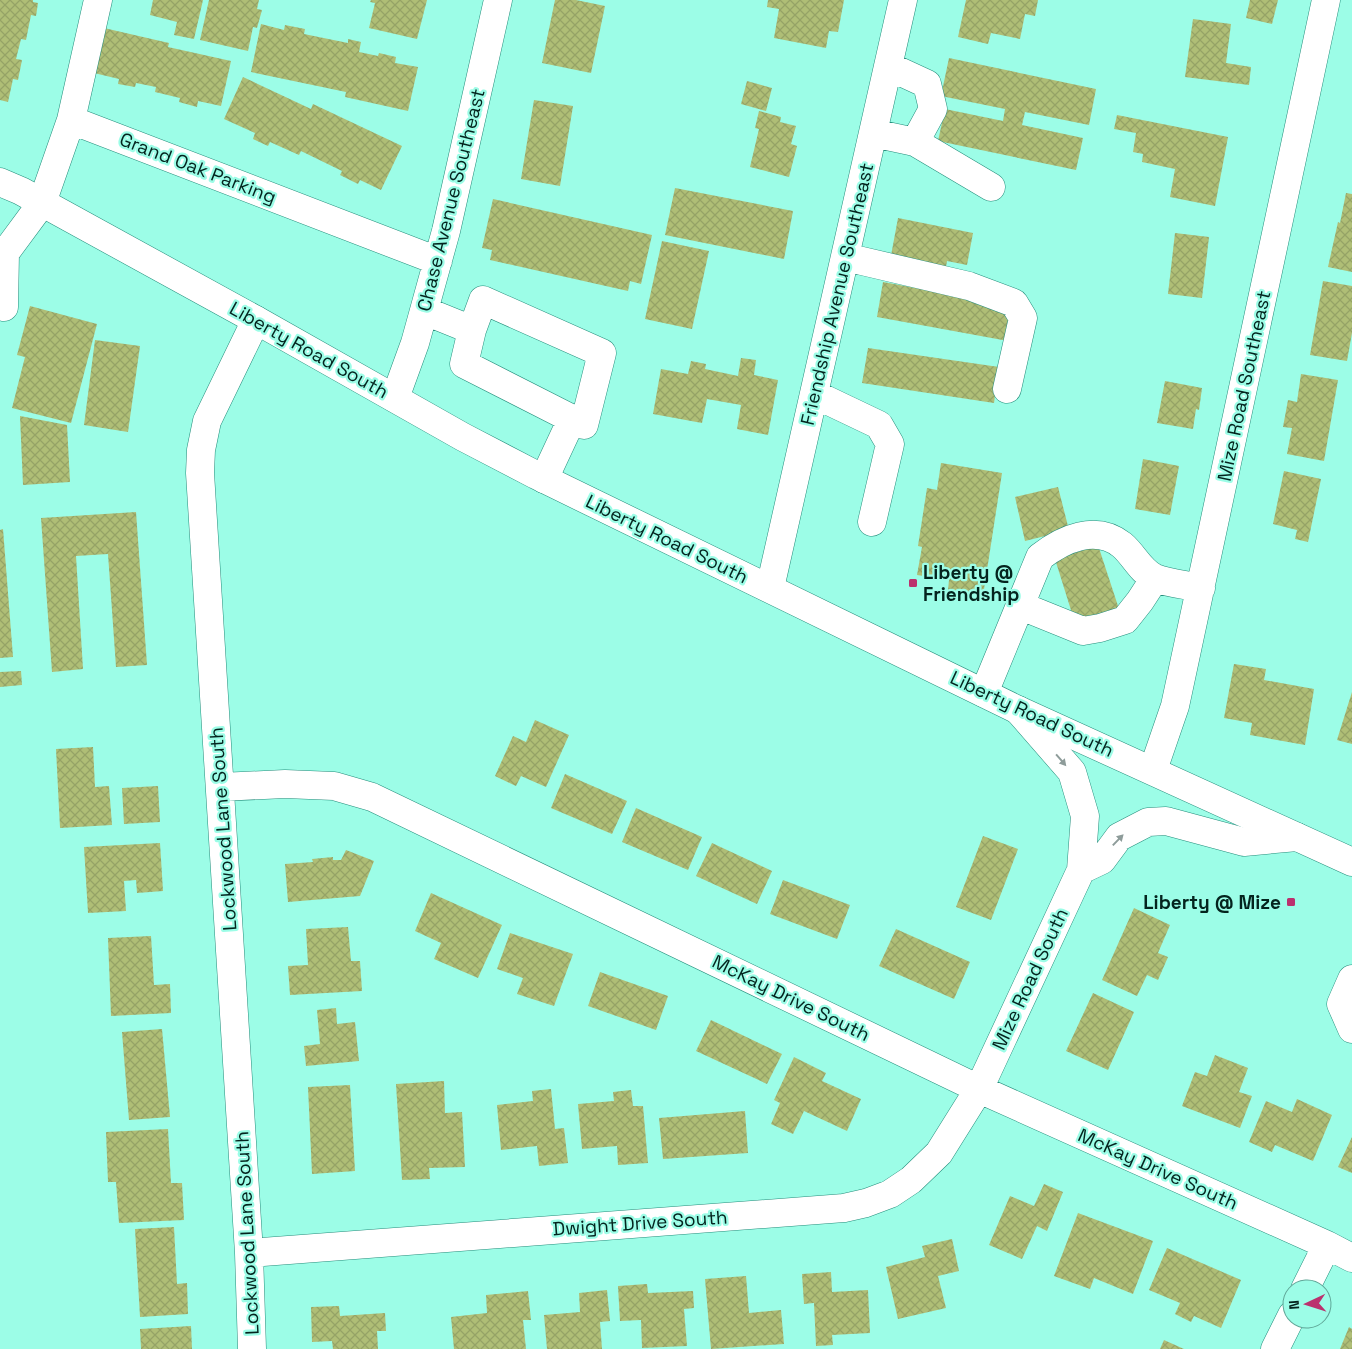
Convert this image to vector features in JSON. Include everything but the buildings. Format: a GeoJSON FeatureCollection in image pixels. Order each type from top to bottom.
{"type":"FeatureCollection","features":[{"type":"Feature","properties":{"kind":"street"},"geometry":{"type":"LineString","coordinates":[[4,307],[5,253],[42,203],[71,120],[98,0]]}},
{"type":"Feature","properties":{"kind":"street","name":"Chase Avenue Southeast"},"geometry":{"type":"LineString","coordinates":[[395,398],[416,343],[446,231],[498,0]]}},
{"type":"Feature","properties":{"kind":"street","name":"Friendship Avenue Southeast"},"geometry":{"type":"LineString","coordinates":[[770,588],[903,0]]}},
{"type":"Feature","properties":{"kind":"street","name":"Mize Road Southeast"},"geometry":{"type":"LineString","coordinates":[[1153,770],[1176,706],[1326,0]]}},
{"type":"Feature","properties":{"kind":"street"},"geometry":{"type":"LineString","coordinates":[[888,66],[927,84],[933,109],[915,142]]}},
{"type":"Feature","properties":{"kind":"street","name":"Grand Oak Parking"},"geometry":{"type":"LineString","coordinates":[[71,120],[438,261]]}},
{"type":"Feature","properties":{"kind":"street"},"geometry":{"type":"LineString","coordinates":[[873,132],[915,142],[991,186]]}},
{"type":"Feature","properties":{"kind":"street","name":"Liberty Road South"},"geometry":{"type":"LineString","coordinates":[[0,182],[256,320],[463,437],[544,479],[1018,710],[1352,862]]}},
{"type":"Feature","properties":{"kind":"street"},"geometry":{"type":"LineString","coordinates":[[845,257],[969,286],[1014,303],[1023,318],[1006,389]]}},
{"type":"Feature","properties":{"kind":"street"},"geometry":{"type":"LineString","coordinates":[[482,300],[602,352],[584,425],[464,364],[472,330],[482,300]]}},
{"type":"Feature","properties":{"kind":"street"},"geometry":{"type":"LineString","coordinates":[[424,311],[472,330]]}},
{"type":"Feature","properties":{"kind":"street","name":"Lockwood Lane South"},"geometry":{"type":"LineString","coordinates":[[252,1349],[249,1253],[200,473],[201,450],[207,421],[256,320]]}},
{"type":"Feature","properties":{"kind":"street"},"geometry":{"type":"LineString","coordinates":[[814,394],[879,425],[890,444],[872,522]]}},
{"type":"Feature","properties":{"kind":"street"},"geometry":{"type":"LineString","coordinates":[[544,479],[572,419]]}},
{"type":"Feature","properties":{"kind":"street"},"geometry":{"type":"LineString","coordinates":[[984,693],[1040,557],[1054,546],[1073,537],[1099,534],[1121,545],[1141,568],[1155,578],[1201,588]]}},
{"type":"Feature","properties":{"kind":"street"},"geometry":{"type":"LineString","coordinates":[[1021,606],[1083,631],[1100,628],[1125,620],[1155,578]]}},
{"type":"Feature","properties":{"kind":"street","name":"Mize Road South"},"geometry":{"type":"LineString","coordinates":[[979,1089],[1081,870],[1085,816],[1072,772],[1018,710]]}},
{"type":"Feature","properties":{"kind":"street","name":"McKay Drive South"},"geometry":{"type":"LineString","coordinates":[[221,787],[286,784],[334,786],[372,797],[979,1089],[1328,1245],[1352,1258]]}},
{"type":"Feature","properties":{"kind":"street"},"geometry":{"type":"LineString","coordinates":[[1081,870],[1102,860],[1119,837],[1148,822],[1166,822],[1244,842],[1297,837]]}},
{"type":"Feature","properties":{"kind":"street"},"geometry":{"type":"LineString","coordinates":[[1352,979],[1341,1004],[1352,1029]]}},
{"type":"Feature","properties":{"kind":"street","name":"Dwight Drive South"},"geometry":{"type":"LineString","coordinates":[[249,1253],[844,1208],[866,1203],[890,1194],[911,1180],[939,1153],[979,1089]]}},
{"type":"Feature","properties":{"kind":"street"},"geometry":{"type":"LineString","coordinates":[[1310,1279],[1328,1245]]}},
{"type":"Feature","properties":{"kind":"street"},"geometry":{"type":"LineString","coordinates":[[1275,1349],[1285,1329]]}},
{"type":"Feature","properties":{"kind":"place","name":"Liberty @ Friendship"},"geometry":{"type":"Point","coordinates":[913,583]}},
{"type":"Feature","properties":{"kind":"place","name":"Liberty @ Mize"},"geometry":{"type":"Point","coordinates":[1291,902]}}]}
